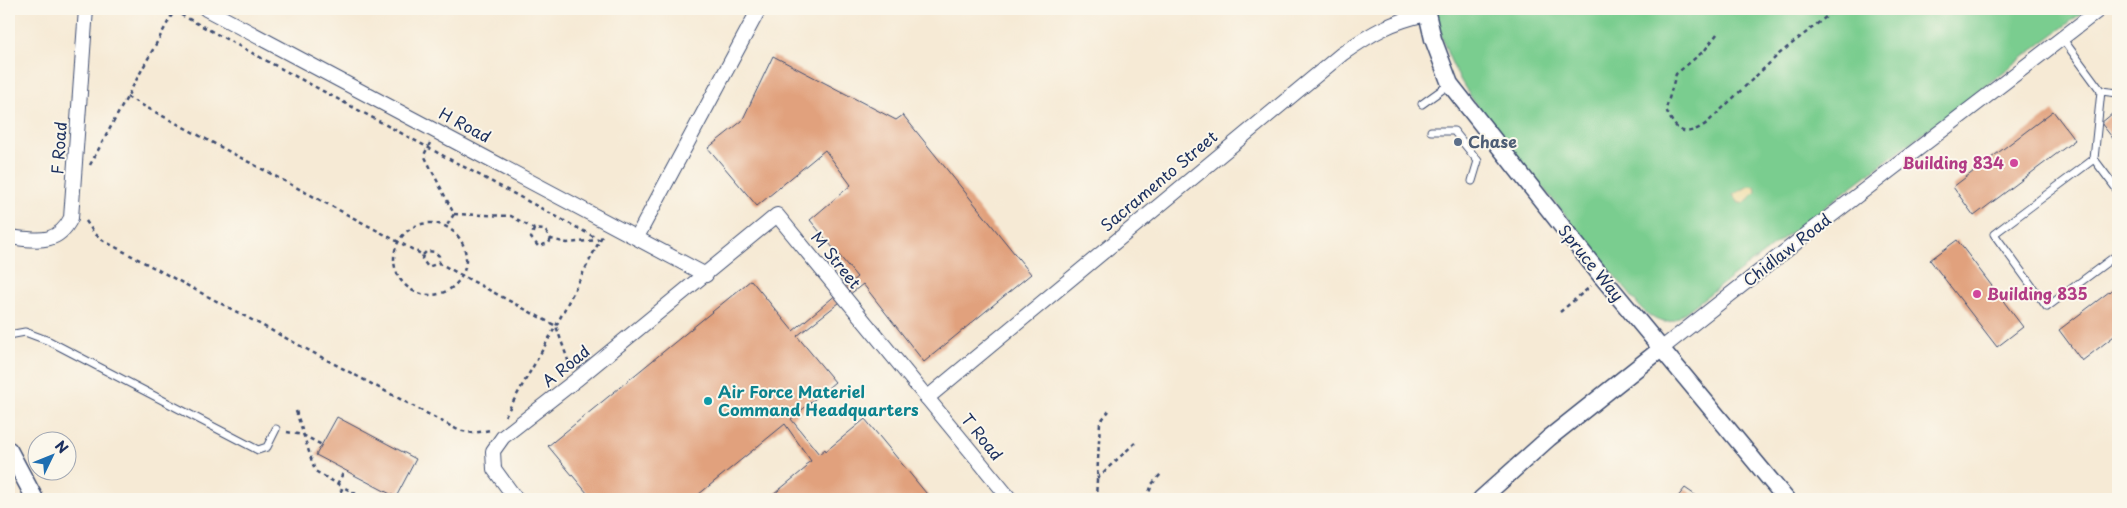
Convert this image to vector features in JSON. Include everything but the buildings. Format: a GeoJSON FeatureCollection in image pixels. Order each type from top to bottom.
{"type":"FeatureCollection","features":[{"type":"Feature","properties":{"kind":"street","name":"F Road"},"geometry":{"type":"LineString","coordinates":[[9,237],[43,240],[55,237],[65,229],[71,218],[86,9]]}},
{"type":"Feature","properties":{"kind":"street","name":"H Road"},"geometry":{"type":"LineString","coordinates":[[206,9],[706,274]]}},
{"type":"Feature","properties":{"kind":"street"},"geometry":{"type":"LineString","coordinates":[[637,237],[759,9]]}},
{"type":"Feature","properties":{"kind":"street","name":"Chidlaw Road"},"geometry":{"type":"LineString","coordinates":[[1481,499],[1549,438],[1660,349],[2100,9]]}},
{"type":"Feature","properties":{"kind":"street","name":"Spruce Way"},"geometry":{"type":"LineString","coordinates":[[1426,11],[1438,56],[1450,84],[1660,349],[1786,499]]}},
{"type":"Feature","properties":{"kind":"street","name":"Sacramento Street"},"geometry":{"type":"LineString","coordinates":[[927,398],[1342,54],[1378,29],[1426,11]]}},
{"type":"Feature","properties":{"kind":"street","name":"M Street"},"geometry":{"type":"LineString","coordinates":[[706,274],[777,215],[927,398]]}},
{"type":"Feature","properties":{"kind":"street","name":"A Road"},"geometry":{"type":"LineString","coordinates":[[516,499],[494,470],[494,451],[503,437],[706,274]]}},
{"type":"Feature","properties":{"kind":"street","name":"T Road"},"geometry":{"type":"LineString","coordinates":[[927,398],[1010,499]]}},
{"type":"Feature","properties":{"kind":"street"},"geometry":{"type":"LineString","coordinates":[[9,450],[35,499]]}},
{"type":"Feature","properties":{"kind":"lane"},"geometry":{"type":"LineString","coordinates":[[2062,38],[2101,91],[2094,159],[2118,191]]}},
{"type":"Feature","properties":{"kind":"lane"},"geometry":{"type":"LineString","coordinates":[[1422,104],[1450,84]]}},
{"type":"Feature","properties":{"kind":"lane"},"geometry":{"type":"LineString","coordinates":[[2101,91],[2118,93]]}},
{"type":"Feature","properties":{"kind":"lane"},"geometry":{"type":"LineString","coordinates":[[1431,131],[1454,131],[1478,160],[1472,181]]}},
{"type":"Feature","properties":{"kind":"lane"},"geometry":{"type":"LineString","coordinates":[[2094,159],[1994,234],[2047,307],[2118,254]]}},
{"type":"Feature","properties":{"kind":"lane"},"geometry":{"type":"LineString","coordinates":[[9,335],[25,332],[49,342],[258,450],[267,447],[276,429]]}},
{"type":"Feature","properties":{"kind":"path"},"geometry":{"type":"LineString","coordinates":[[156,9],[174,11],[600,240]]}},
{"type":"Feature","properties":{"kind":"path"},"geometry":{"type":"LineString","coordinates":[[1717,34],[1704,50],[1676,74],[1666,109],[1676,128],[1693,132],[1707,123],[1773,59],[1836,9]]}},
{"type":"Feature","properties":{"kind":"path"},"geometry":{"type":"LineString","coordinates":[[89,167],[174,11]]}},
{"type":"Feature","properties":{"kind":"path"},"geometry":{"type":"LineString","coordinates":[[127,97],[422,255]]}},
{"type":"Feature","properties":{"kind":"path"},"geometry":{"type":"LineString","coordinates":[[436,130],[424,155],[427,165],[454,214]]}},
{"type":"Feature","properties":{"kind":"path"},"geometry":{"type":"LineString","coordinates":[[446,227],[454,214]]}},
{"type":"Feature","properties":{"kind":"path"},"geometry":{"type":"LineString","coordinates":[[454,214],[511,216],[534,229],[545,230],[551,239],[567,244],[600,240]]}},
{"type":"Feature","properties":{"kind":"path"},"geometry":{"type":"LineString","coordinates":[[84,216],[90,228],[104,241],[458,430],[485,432],[495,428]]}},
{"type":"Feature","properties":{"kind":"path"},"geometry":{"type":"LineString","coordinates":[[503,420],[556,326],[610,222]]}},
{"type":"Feature","properties":{"kind":"path"},"geometry":{"type":"LineString","coordinates":[[430,223],[446,227],[458,237],[464,250],[465,258],[462,276],[447,291],[434,296],[420,294],[403,283],[398,273],[394,258],[398,242],[411,229],[419,225],[430,223]]}},
{"type":"Feature","properties":{"kind":"path"},"geometry":{"type":"LineString","coordinates":[[534,229],[531,238],[538,246],[549,243],[551,239]]}},
{"type":"Feature","properties":{"kind":"path"},"geometry":{"type":"LineString","coordinates":[[422,255],[427,251],[435,252],[439,256],[439,263]]}},
{"type":"Feature","properties":{"kind":"path"},"geometry":{"type":"LineString","coordinates":[[422,255],[422,260],[428,267],[439,263],[556,326],[576,380]]}},
{"type":"Feature","properties":{"kind":"path"},"geometry":{"type":"LineString","coordinates":[[1560,312],[1602,277]]}},
{"type":"Feature","properties":{"kind":"path"},"geometry":{"type":"LineString","coordinates":[[296,411],[315,471],[366,499]]}},
{"type":"Feature","properties":{"kind":"path"},"geometry":{"type":"LineString","coordinates":[[1096,499],[1100,422],[1109,411]]}},
{"type":"Feature","properties":{"kind":"path"},"geometry":{"type":"LineString","coordinates":[[285,432],[303,434],[322,445]]}},
{"type":"Feature","properties":{"kind":"path"},"geometry":{"type":"LineString","coordinates":[[1097,478],[1136,443]]}},
{"type":"Feature","properties":{"kind":"path"},"geometry":{"type":"LineString","coordinates":[[337,484],[344,470]]}},
{"type":"Feature","properties":{"kind":"path"},"geometry":{"type":"LineString","coordinates":[[1147,499],[1152,484],[1161,474]]}},
{"type":"Feature","properties":{"kind":"path"},"geometry":{"type":"LineString","coordinates":[[337,499],[343,487]]}},
{"type":"Feature","properties":{"kind":"green space"},"geometry":{"type":"Polygon","coordinates":[[[1436,9],[2087,9],[1675,320],[1665,322],[1648,315],[1641,308],[1482,113],[1452,64],[1442,37],[1436,9]]]}},
{"type":"Feature","properties":{"kind":"sand"},"geometry":{"type":"Polygon","coordinates":[[[1749,186],[1755,187],[1756,192],[1744,203],[1739,203],[1733,195],[1749,186]]]}},
{"type":"Feature","properties":{"kind":"place","name":"Chase"},"geometry":{"type":"Point","coordinates":[1458,142]}},
{"type":"Feature","properties":{"kind":"place","name":"Building 834"},"geometry":{"type":"Point","coordinates":[2014,163]}},
{"type":"Feature","properties":{"kind":"place","name":"Building 835"},"geometry":{"type":"Point","coordinates":[1977,294]}},
{"type":"Feature","properties":{"kind":"place","name":"Air Force Materiel Command Headquarters"},"geometry":{"type":"Point","coordinates":[708,401]}}]}
